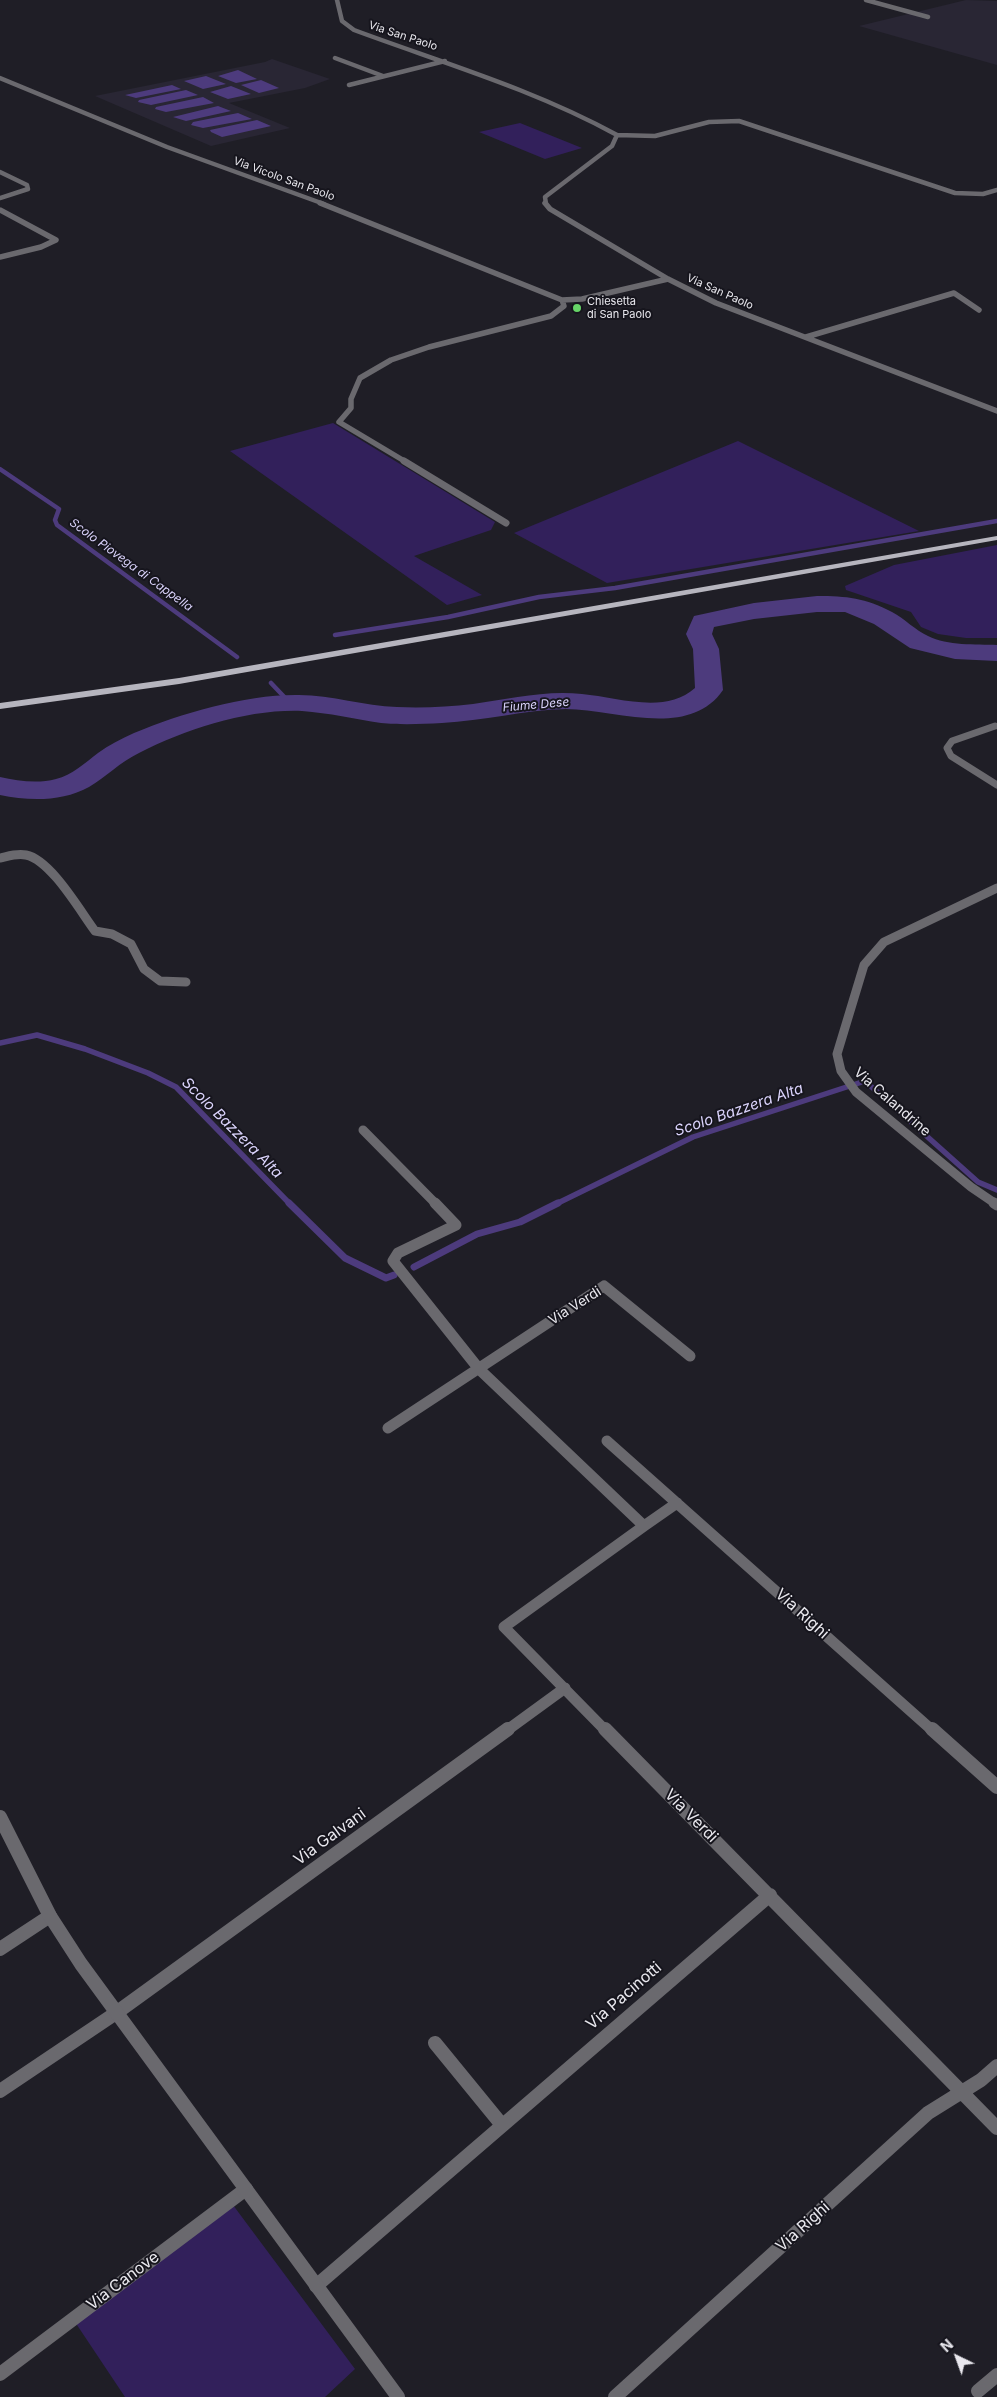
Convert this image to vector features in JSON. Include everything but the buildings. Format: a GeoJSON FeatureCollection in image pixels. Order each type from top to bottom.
{"type":"FeatureCollection","features":[{"type":"Feature","properties":{"kind":"main road"},"geometry":{"type":"LineString","coordinates":[[0,706],[170,682],[997,538]]}},
{"type":"Feature","properties":{"kind":"street","name":"Via San Paolo"},"geometry":{"type":"LineString","coordinates":[[337,0],[342,21],[354,30],[446,61],[597,123],[617,135],[612,146],[554,188],[545,197],[545,203],[550,209],[668,279],[716,303],[997,411]]}},
{"type":"Feature","properties":{"kind":"street"},"geometry":{"type":"LineString","coordinates":[[866,0],[928,17]]}},
{"type":"Feature","properties":{"kind":"street"},"geometry":{"type":"LineString","coordinates":[[335,58],[384,76]]}},
{"type":"Feature","properties":{"kind":"street"},"geometry":{"type":"LineString","coordinates":[[350,84],[446,61]]}},
{"type":"Feature","properties":{"kind":"street","name":"Via Vicolo San Paolo"},"geometry":{"type":"LineString","coordinates":[[0,78],[167,147],[345,212],[562,300],[582,300],[668,279]]}},
{"type":"Feature","properties":{"kind":"street"},"geometry":{"type":"LineString","coordinates":[[617,135],[658,135],[728,119],[739,121],[955,193],[983,194],[997,190]]}},
{"type":"Feature","properties":{"kind":"street"},"geometry":{"type":"LineString","coordinates":[[0,172],[27,184],[28,189],[0,198]]}},
{"type":"Feature","properties":{"kind":"street"},"geometry":{"type":"LineString","coordinates":[[0,210],[56,240],[42,247],[0,257]]}},
{"type":"Feature","properties":{"kind":"street"},"geometry":{"type":"LineString","coordinates":[[806,337],[954,292],[979,310]]}},
{"type":"Feature","properties":{"kind":"street"},"geometry":{"type":"LineString","coordinates":[[506,523],[339,422],[351,408],[351,399],[360,378],[391,360],[429,346],[551,316],[564,306],[562,300]]}},
{"type":"Feature","properties":{"kind":"street"},"geometry":{"type":"LineString","coordinates":[[995,726],[952,741],[947,748],[951,756],[997,785]]}},
{"type":"Feature","properties":{"kind":"street"},"geometry":{"type":"LineString","coordinates":[[0,858],[14,854],[28,855],[45,864],[95,931],[112,934],[131,944],[144,969],[160,980],[186,982]]}},
{"type":"Feature","properties":{"kind":"street","name":"Via Calandrine"},"geometry":{"type":"LineString","coordinates":[[997,888],[884,942],[864,964],[838,1046],[836,1059],[844,1080],[856,1092],[971,1187],[997,1206]]}},
{"type":"Feature","properties":{"kind":"street"},"geometry":{"type":"LineString","coordinates":[[363,1130],[456,1225],[398,1252],[392,1261],[479,1369],[644,1526]]}},
{"type":"Feature","properties":{"kind":"street","name":"Via Verdi"},"geometry":{"type":"LineString","coordinates":[[388,1428],[604,1286],[690,1356]]}},
{"type":"Feature","properties":{"kind":"street","name":"Via Righi"},"geometry":{"type":"LineString","coordinates":[[607,1441],[997,1786]]}},
{"type":"Feature","properties":{"kind":"street","name":"Via Verdi"},"geometry":{"type":"LineString","coordinates":[[677,1503],[504,1627],[770,1895],[997,2128]]}},
{"type":"Feature","properties":{"kind":"street","name":"Via Galvani"},"geometry":{"type":"LineString","coordinates":[[116,2013],[565,1688]]}},
{"type":"Feature","properties":{"kind":"street"},"geometry":{"type":"LineString","coordinates":[[0,1817],[50,1916],[116,2013],[398,2397]]}},
{"type":"Feature","properties":{"kind":"street","name":"Via Pacinotti"},"geometry":{"type":"LineString","coordinates":[[316,2286],[770,1895]]}},
{"type":"Feature","properties":{"kind":"street"},"geometry":{"type":"LineString","coordinates":[[0,1949],[50,1916]]}},
{"type":"Feature","properties":{"kind":"street"},"geometry":{"type":"LineString","coordinates":[[0,2091],[116,2013]]}},
{"type":"Feature","properties":{"kind":"street"},"geometry":{"type":"LineString","coordinates":[[435,2043],[502,2125]]}},
{"type":"Feature","properties":{"kind":"street","name":"Via Righi"},"geometry":{"type":"LineString","coordinates":[[615,2397],[928,2113],[981,2080],[997,2066]]}},
{"type":"Feature","properties":{"kind":"street","name":"Via Canove"},"geometry":{"type":"LineString","coordinates":[[0,2374],[246,2189]]}},
{"type":"Feature","properties":{"kind":"street"},"geometry":{"type":"LineString","coordinates":[[978,2391],[997,2375]]}},
{"type":"Feature","properties":{"kind":"shaded area"},"geometry":{"type":"Polygon","coordinates":[[[966,0],[997,1],[997,65],[859,26],[966,0]]]}},
{"type":"Feature","properties":{"kind":"shaded area"},"geometry":{"type":"Polygon","coordinates":[[[272,59],[330,79],[305,88],[229,103],[290,128],[211,146],[95,96],[265,62],[272,59]]]}},
{"type":"Feature","properties":{"kind":"shaded area"},"geometry":{"type":"Polygon","coordinates":[[[238,70],[257,79],[236,83],[218,76],[238,70]]]}},
{"type":"Feature","properties":{"kind":"shaded area"},"geometry":{"type":"Polygon","coordinates":[[[206,76],[226,84],[203,89],[184,81],[206,76]]]}},
{"type":"Feature","properties":{"kind":"shaded area"},"geometry":{"type":"Polygon","coordinates":[[[261,80],[279,88],[259,93],[241,85],[261,80]]]}},
{"type":"Feature","properties":{"kind":"shaded area"},"geometry":{"type":"Polygon","coordinates":[[[172,85],[181,89],[136,98],[125,95],[172,85]]]}},
{"type":"Feature","properties":{"kind":"shaded area"},"geometry":{"type":"Polygon","coordinates":[[[231,86],[251,94],[228,99],[210,92],[231,86]]]}},
{"type":"Feature","properties":{"kind":"shaded area"},"geometry":{"type":"Polygon","coordinates":[[[186,90],[198,95],[151,105],[138,102],[139,100],[186,90]]]}},
{"type":"Feature","properties":{"kind":"shaded area"},"geometry":{"type":"Polygon","coordinates":[[[203,97],[214,103],[166,112],[155,109],[156,107],[203,97]]]}},
{"type":"Feature","properties":{"kind":"shaded area"},"geometry":{"type":"Polygon","coordinates":[[[218,106],[231,111],[186,121],[173,117],[218,106]]]}},
{"type":"Feature","properties":{"kind":"shaded area"},"geometry":{"type":"Polygon","coordinates":[[[238,113],[252,119],[203,128],[191,125],[193,122],[238,113]]]}},
{"type":"Feature","properties":{"kind":"shaded area"},"geometry":{"type":"Polygon","coordinates":[[[257,120],[271,126],[222,137],[210,130],[257,120]]]}},
{"type":"Feature","properties":{"kind":"shaded area"},"geometry":{"type":"Polygon","coordinates":[[[520,123],[582,148],[545,159],[479,132],[520,123]]]}},
{"type":"Feature","properties":{"kind":"shaded area"},"geometry":{"type":"Polygon","coordinates":[[[333,423],[495,522],[491,530],[414,556],[482,595],[447,605],[230,451],[333,423]]]}},
{"type":"Feature","properties":{"kind":"shaded area"},"geometry":{"type":"Polygon","coordinates":[[[738,441],[919,531],[607,583],[514,533],[738,441]]]}},
{"type":"Feature","properties":{"kind":"shaded area"},"geometry":{"type":"Polygon","coordinates":[[[997,545],[997,638],[966,638],[938,634],[921,627],[911,612],[846,590],[845,586],[894,565],[997,545]]]}},
{"type":"Feature","properties":{"kind":"shaded area"},"geometry":{"type":"Polygon","coordinates":[[[230,2201],[355,2369],[325,2397],[125,2397],[73,2319],[230,2201]]]}},
{"type":"Feature","properties":{"kind":"waterway","name":"Scolo Piovega di Cappella"},"geometry":{"type":"LineString","coordinates":[[0,469],[59,509],[55,520],[57,525],[237,657]]}},
{"type":"Feature","properties":{"kind":"waterway"},"geometry":{"type":"LineString","coordinates":[[335,635],[448,617],[539,597],[615,588],[997,521]]}},
{"type":"Feature","properties":{"kind":"waterway","name":"Fiume Dese"},"geometry":{"type":"LineString","coordinates":[[0,786],[29,790],[60,788],[78,781],[121,751],[145,739],[185,724],[230,712],[272,705],[291,703],[312,704],[407,716],[457,714],[536,703],[568,701],[630,709],[661,710],[676,708],[696,701],[709,690],[706,649],[699,634],[703,622],[754,611],[817,604],[849,604],[883,618],[919,642],[955,651],[997,653]]}},
{"type":"Feature","properties":{"kind":"waterway","name":"Scolo Piovega di Cappella"},"geometry":{"type":"LineString","coordinates":[[271,683],[290,703]]}},
{"type":"Feature","properties":{"kind":"waterway","name":"Scolo Bazzera Alta"},"geometry":{"type":"LineString","coordinates":[[0,1043],[37,1035],[85,1049],[148,1073],[176,1087],[290,1204]]}},
{"type":"Feature","properties":{"kind":"waterway","name":"Scolo Bazzera Alta"},"geometry":{"type":"LineString","coordinates":[[556,1204],[693,1137],[865,1081],[978,1182],[997,1190]]}},
{"type":"Feature","properties":{"kind":"waterway","name":"Scolo Bazzera Alta"},"geometry":{"type":"LineString","coordinates":[[290,1204],[345,1258],[386,1278],[394,1275]]}},
{"type":"Feature","properties":{"kind":"waterway","name":"Scolo Bazzera Alta"},"geometry":{"type":"LineString","coordinates":[[414,1267],[477,1234],[520,1222],[556,1204]]}},
{"type":"Feature","properties":{"kind":"place","name":"Chiesetta di San Paolo"},"geometry":{"type":"Point","coordinates":[577,308]}}]}
